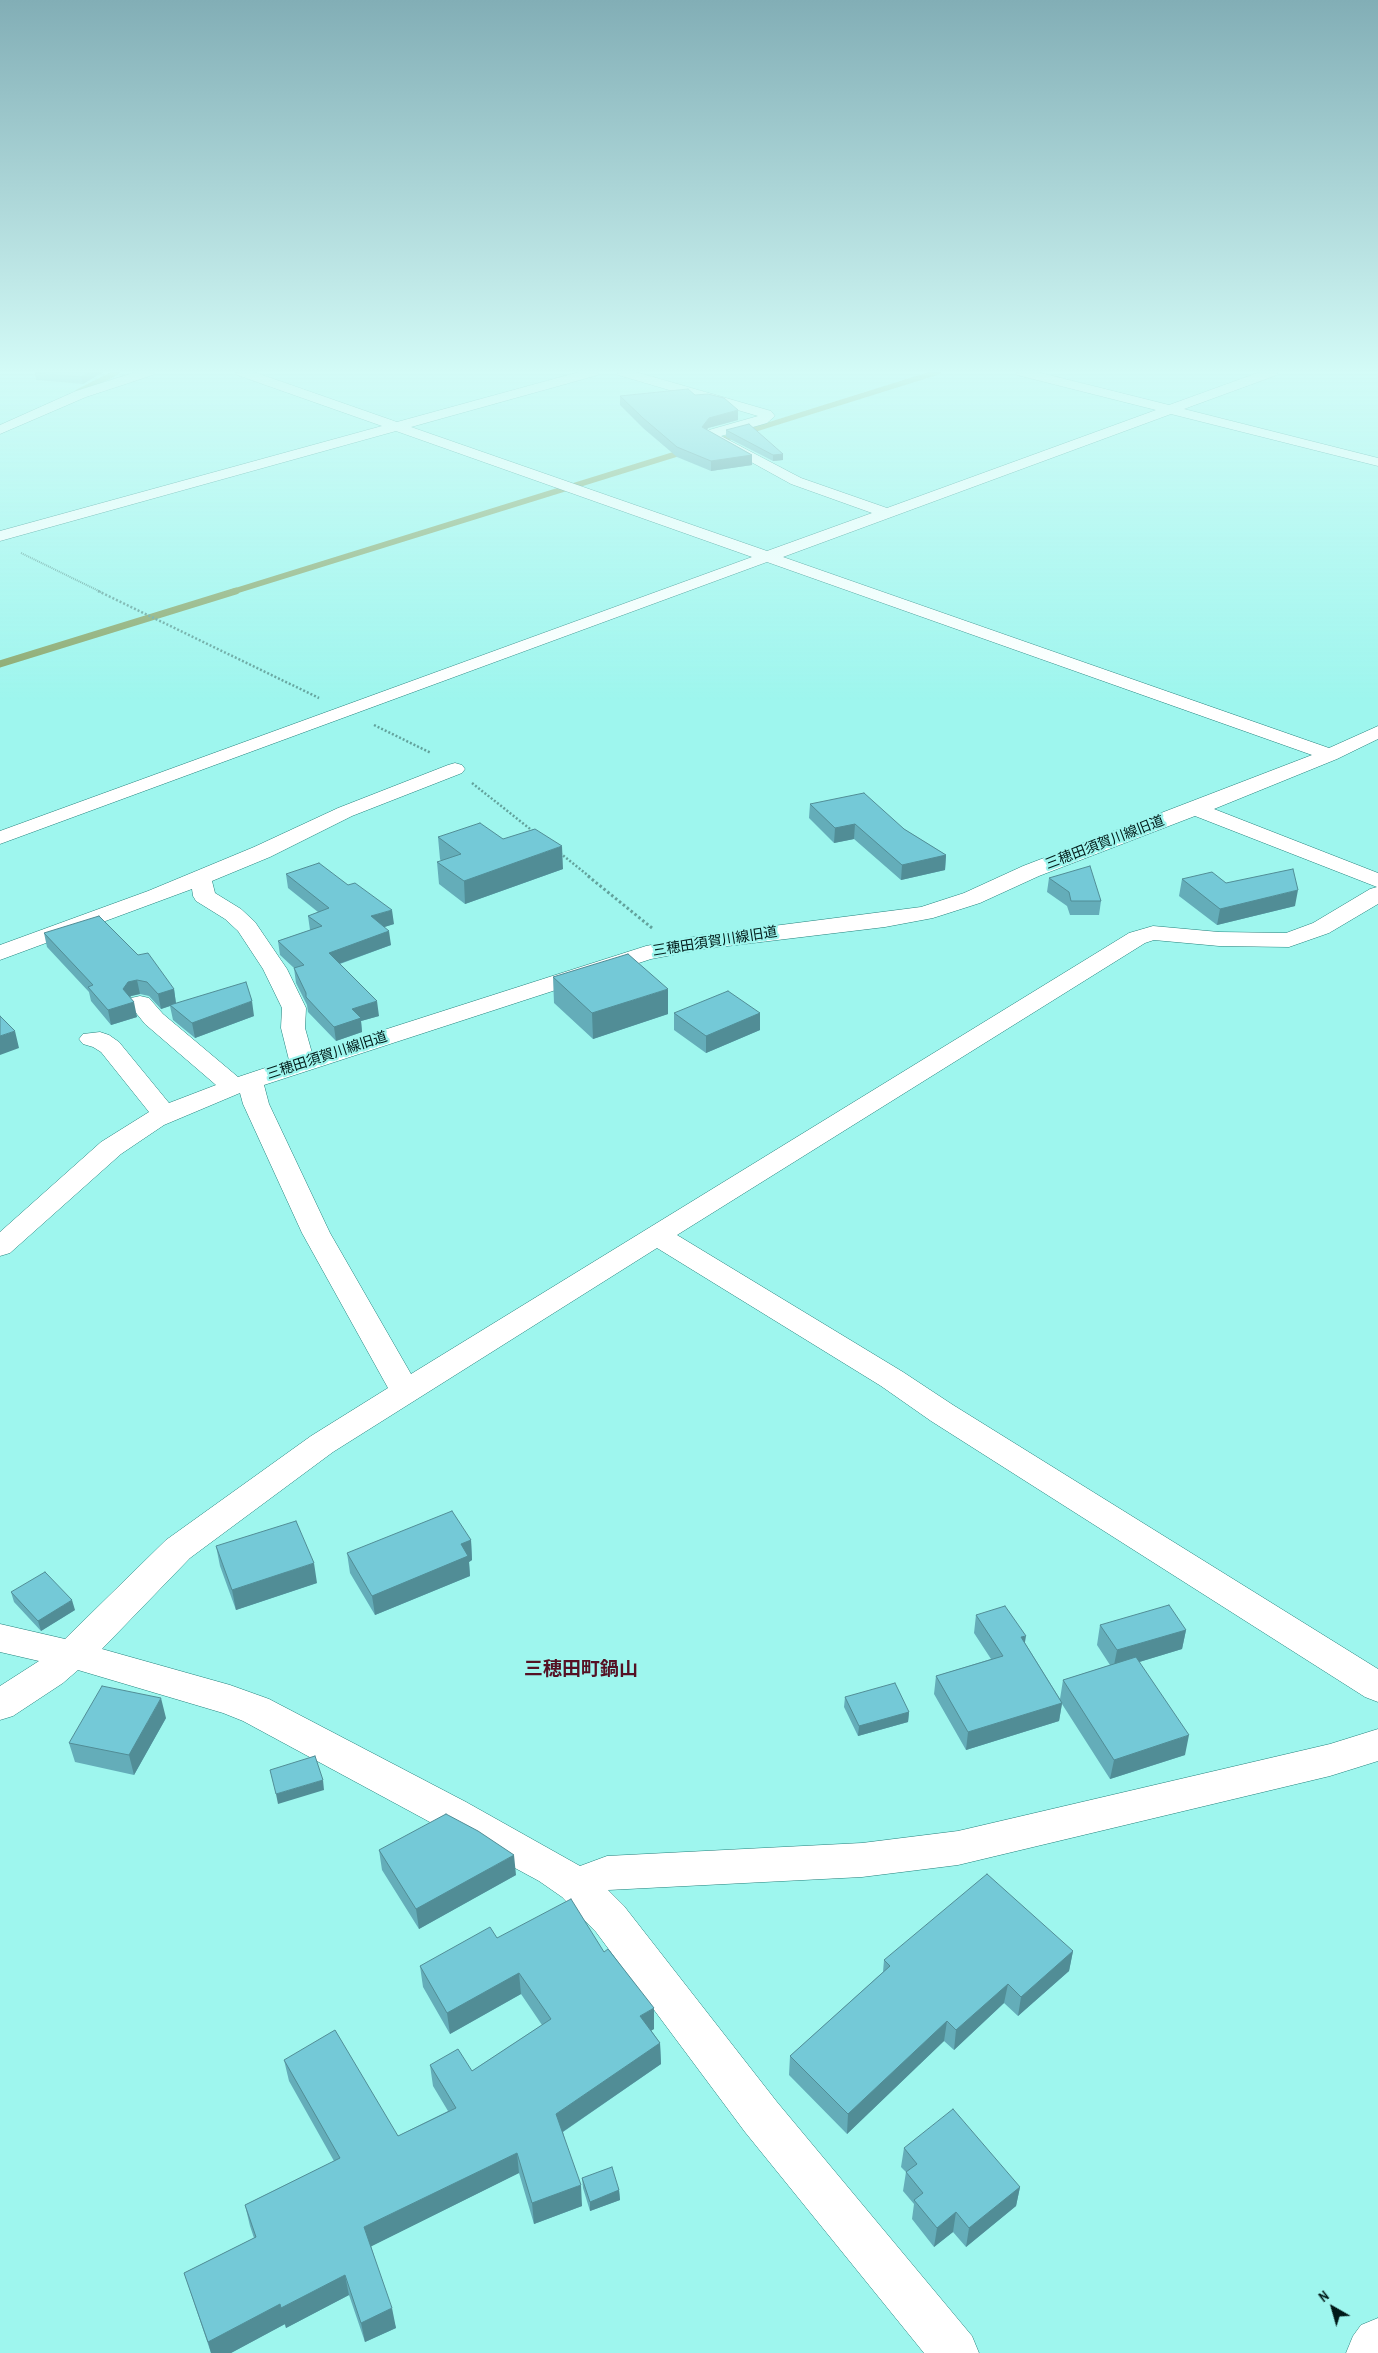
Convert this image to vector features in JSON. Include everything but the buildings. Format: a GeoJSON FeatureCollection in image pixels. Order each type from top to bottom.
{"type":"FeatureCollection","features":[{"type":"Feature","properties":{"kind":"street"},"geometry":{"type":"LineString","coordinates":[[0,536],[196,482]]}},
{"type":"Feature","properties":{"kind":"street"},"geometry":{"type":"LineString","coordinates":[[557,482],[1330,755]]}},
{"type":"Feature","properties":{"kind":"street"},"geometry":{"type":"LineString","coordinates":[[798,482],[887,513]]}},
{"type":"Feature","properties":{"kind":"street"},"geometry":{"type":"LineString","coordinates":[[0,838],[972,482]]}},
{"type":"Feature","properties":{"kind":"street","name":"三穂田須賀川線旧道"},"geometry":{"type":"LineString","coordinates":[[0,1247],[111,1148],[165,1115],[242,1084],[646,953],[703,942],[885,920],[925,913],[972,898],[1031,871],[1195,810],[1330,755],[1378,732]]}},
{"type":"Feature","properties":{"kind":"street"},"geometry":{"type":"LineString","coordinates":[[0,953],[198,878],[262,852],[345,812],[455,769]]}},
{"type":"Feature","properties":{"kind":"street"},"geometry":{"type":"LineString","coordinates":[[1195,810],[1378,881]]}},
{"type":"Feature","properties":{"kind":"street"},"geometry":{"type":"LineString","coordinates":[[198,878],[203,884],[204,896],[233,914],[247,926],[276,969],[294,1008],[293,1028],[303,1064]]}},
{"type":"Feature","properties":{"kind":"street"},"geometry":{"type":"LineString","coordinates":[[0,1705],[50,1673],[70,1654],[94,1636],[178,1549],[322,1444],[1137,938],[1153,933],[1236,940],[1289,940],[1321,928],[1378,894]]}},
{"type":"Feature","properties":{"kind":"street"},"geometry":{"type":"LineString","coordinates":[[140,1003],[154,1019],[242,1084],[256,1104],[316,1233],[406,1392]]}},
{"type":"Feature","properties":{"kind":"street"},"geometry":{"type":"LineString","coordinates":[[92,1039],[100,1040],[110,1047],[165,1115]]}},
{"type":"Feature","properties":{"kind":"street"},"geometry":{"type":"LineString","coordinates":[[657,1235],[884,1374],[942,1413],[1378,1686]]}},
{"type":"Feature","properties":{"kind":"street"},"geometry":{"type":"LineString","coordinates":[[0,1638],[70,1654],[230,1700],[256,1710],[452,1814],[507,1846],[553,1869],[576,1884],[610,1919],[761,2117],[955,2353]]}},
{"type":"Feature","properties":{"kind":"street"},"geometry":{"type":"LineString","coordinates":[[576,1884],[607,1874],[862,1860],[958,1848],[1330,1760],[1378,1745]]}},
{"type":"Feature","properties":{"kind":"street"},"geometry":{"type":"LineString","coordinates":[[1370,2353],[1378,2342]]}},
{"type":"Feature","properties":{"kind":"waterway"},"geometry":{"type":"LineString","coordinates":[[232,592],[587,482]]}},
{"type":"Feature","properties":{"kind":"waterway"},"geometry":{"type":"LineString","coordinates":[[0,664],[236,591]]}},
{"type":"Feature","properties":{"kind":"district","name":"三穂田町鍋山"},"geometry":{"type":"Point","coordinates":[581,1670]}}]}
